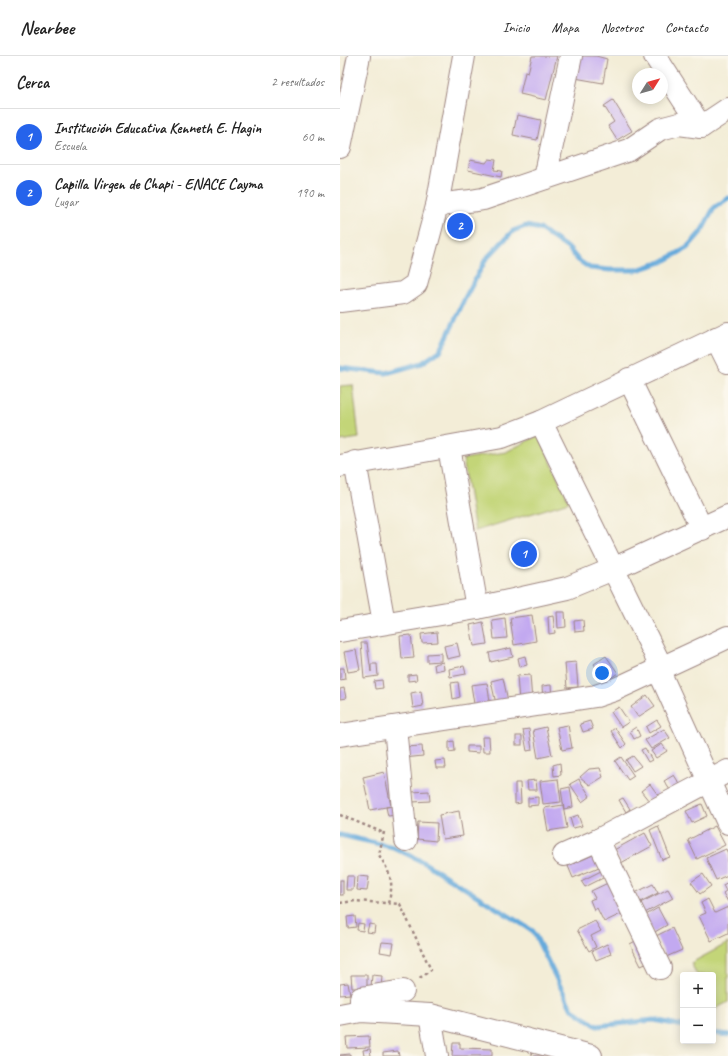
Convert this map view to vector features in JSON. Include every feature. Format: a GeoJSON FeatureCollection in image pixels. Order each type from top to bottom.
{"type":"FeatureCollection","features":[{"type":"Feature","properties":{"kind":"street"},"geometry":{"type":"LineString","coordinates":[[340,147],[359,56]]}},
{"type":"Feature","properties":{"kind":"street"},"geometry":{"type":"LineString","coordinates":[[340,300],[403,293],[416,284],[437,206],[464,56]]}},
{"type":"Feature","properties":{"kind":"street"},"geometry":{"type":"LineString","coordinates":[[545,178],[571,56]]}},
{"type":"Feature","properties":{"kind":"street"},"geometry":{"type":"LineString","coordinates":[[655,56],[701,127]]}},
{"type":"Feature","properties":{"kind":"street"},"geometry":{"type":"LineString","coordinates":[[437,206],[448,203],[459,203],[483,199],[629,150],[660,128],[679,124],[701,127],[728,110]]}},
{"type":"Feature","properties":{"kind":"street"},"geometry":{"type":"LineString","coordinates":[[384,623],[348,464],[502,437],[541,422],[722,335],[728,362]]}},
{"type":"Feature","properties":{"kind":"street"},"geometry":{"type":"LineString","coordinates":[[629,379],[702,529]]}},
{"type":"Feature","properties":{"kind":"street"},"geometry":{"type":"LineString","coordinates":[[541,422],[657,658],[658,669],[728,823]]}},
{"type":"Feature","properties":{"kind":"street"},"geometry":{"type":"LineString","coordinates":[[449,447],[477,608]]}},
{"type":"Feature","properties":{"kind":"street"},"geometry":{"type":"LineString","coordinates":[[340,631],[477,608],[567,588],[613,569],[728,516]]}},
{"type":"Feature","properties":{"kind":"street"},"geometry":{"type":"LineString","coordinates":[[340,735],[596,696],[614,690],[728,637]]}},
{"type":"Feature","properties":{"kind":"street"},"geometry":{"type":"LineString","coordinates":[[395,727],[406,840]]}},
{"type":"Feature","properties":{"kind":"street"},"geometry":{"type":"LineString","coordinates":[[564,855],[598,840],[728,771]]}},
{"type":"Feature","properties":{"kind":"street"},"geometry":{"type":"LineString","coordinates":[[598,840],[660,968]]}},
{"type":"Feature","properties":{"kind":"street"},"geometry":{"type":"LineString","coordinates":[[350,1013],[361,998],[403,990]]}},
{"type":"Feature","properties":{"kind":"street"},"geometry":{"type":"LineString","coordinates":[[350,1013],[430,1015],[565,1052],[592,1056]]}},
{"type":"Feature","properties":{"kind":"street"},"geometry":{"type":"LineString","coordinates":[[430,1015],[437,1056]]}},
{"type":"Feature","properties":{"kind":"path"},"geometry":{"type":"LineString","coordinates":[[340,815],[394,839],[406,840]]}},
{"type":"Feature","properties":{"kind":"path"},"geometry":{"type":"LineString","coordinates":[[383,834],[379,855],[389,871],[393,889],[388,903]]}},
{"type":"Feature","properties":{"kind":"path"},"geometry":{"type":"LineString","coordinates":[[340,903],[354,901],[400,904],[431,970],[403,990]]}},
{"type":"Feature","properties":{"kind":"green space"},"geometry":{"type":"Polygon","coordinates":[[[353,385],[359,438],[340,441],[340,386],[353,385]]]}},
{"type":"Feature","properties":{"kind":"green space"},"geometry":{"type":"Polygon","coordinates":[[[539,435],[569,502],[475,531],[463,459],[506,452],[539,435]]]}},
{"type":"Feature","properties":{"kind":"green space"},"geometry":{"type":"Polygon","coordinates":[[[728,943],[728,1002],[716,1008],[716,972],[696,972],[691,963],[728,943]]]}},
{"type":"Feature","properties":{"kind":"building"},"geometry":{"type":"Polygon","coordinates":[[[532,56],[557,56],[546,100],[520,94],[525,72],[528,73],[532,56]]]}},
{"type":"Feature","properties":{"kind":"building"},"geometry":{"type":"Polygon","coordinates":[[[579,56],[596,56],[607,59],[603,83],[575,78],[579,56]]]}},
{"type":"Feature","properties":{"kind":"building"},"geometry":{"type":"Polygon","coordinates":[[[613,100],[632,131],[617,140],[608,126],[614,122],[604,106],[613,100]]]}},
{"type":"Feature","properties":{"kind":"building"},"geometry":{"type":"Polygon","coordinates":[[[517,115],[541,120],[537,140],[513,135],[517,115]]]}},
{"type":"Feature","properties":{"kind":"building"},"geometry":{"type":"Polygon","coordinates":[[[489,159],[496,160],[494,170],[502,171],[501,177],[468,170],[470,160],[486,163],[489,159]]]}},
{"type":"Feature","properties":{"kind":"building"},"geometry":{"type":"Polygon","coordinates":[[[455,213],[464,213],[473,226],[457,239],[447,225],[447,220],[455,213]]]}},
{"type":"Feature","properties":{"kind":"building"},"geometry":{"type":"Polygon","coordinates":[[[557,612],[565,612],[566,627],[558,628],[557,612]]]}},
{"type":"Feature","properties":{"kind":"building"},"geometry":{"type":"Polygon","coordinates":[[[532,615],[536,641],[514,645],[510,618],[532,615]]]}},
{"type":"Feature","properties":{"kind":"building"},"geometry":{"type":"Polygon","coordinates":[[[553,616],[555,633],[549,634],[548,617],[553,616]]]}},
{"type":"Feature","properties":{"kind":"building"},"geometry":{"type":"Polygon","coordinates":[[[505,618],[507,638],[494,639],[492,620],[505,618]]]}},
{"type":"Feature","properties":{"kind":"building"},"geometry":{"type":"Polygon","coordinates":[[[583,620],[584,631],[575,632],[574,621],[583,620]]]}},
{"type":"Feature","properties":{"kind":"building"},"geometry":{"type":"Polygon","coordinates":[[[483,622],[487,644],[474,646],[470,625],[483,622]]]}},
{"type":"Feature","properties":{"kind":"building"},"geometry":{"type":"Polygon","coordinates":[[[437,632],[438,642],[422,643],[421,634],[437,632]]]}},
{"type":"Feature","properties":{"kind":"building"},"geometry":{"type":"Polygon","coordinates":[[[411,635],[414,658],[402,659],[400,636],[411,635]]]}},
{"type":"Feature","properties":{"kind":"building"},"geometry":{"type":"Polygon","coordinates":[[[361,643],[367,643],[371,672],[371,664],[377,664],[378,676],[364,678],[361,643]]]}},
{"type":"Feature","properties":{"kind":"building"},"geometry":{"type":"Polygon","coordinates":[[[457,643],[460,656],[447,659],[444,646],[457,643]]]}},
{"type":"Feature","properties":{"kind":"building"},"geometry":{"type":"Polygon","coordinates":[[[511,648],[513,657],[491,662],[489,653],[511,648]]]}},
{"type":"Feature","properties":{"kind":"building"},"geometry":{"type":"Polygon","coordinates":[[[356,650],[360,670],[348,672],[344,652],[356,650]]]}},
{"type":"Feature","properties":{"kind":"building"},"geometry":{"type":"Polygon","coordinates":[[[441,653],[441,661],[427,662],[427,654],[441,653]]]}},
{"type":"Feature","properties":{"kind":"building"},"geometry":{"type":"Polygon","coordinates":[[[525,656],[527,665],[520,667],[518,658],[525,656]]]}},
{"type":"Feature","properties":{"kind":"building"},"geometry":{"type":"Polygon","coordinates":[[[606,656],[618,673],[606,681],[594,664],[606,656]]]}},
{"type":"Feature","properties":{"kind":"building"},"geometry":{"type":"Polygon","coordinates":[[[443,662],[444,669],[435,671],[434,664],[443,662]]]}},
{"type":"Feature","properties":{"kind":"building"},"geometry":{"type":"Polygon","coordinates":[[[576,662],[578,687],[567,688],[565,663],[576,662]]]}},
{"type":"Feature","properties":{"kind":"building"},"geometry":{"type":"Polygon","coordinates":[[[464,666],[466,674],[450,677],[449,669],[464,666]]]}},
{"type":"Feature","properties":{"kind":"building"},"geometry":{"type":"Polygon","coordinates":[[[340,668],[344,668],[345,679],[340,680],[340,668]]]}},
{"type":"Feature","properties":{"kind":"building"},"geometry":{"type":"Polygon","coordinates":[[[416,674],[417,680],[408,681],[408,675],[416,674]]]}},
{"type":"Feature","properties":{"kind":"building"},"geometry":{"type":"Polygon","coordinates":[[[530,675],[532,701],[519,702],[517,676],[530,675]]]}},
{"type":"Feature","properties":{"kind":"building"},"geometry":{"type":"Polygon","coordinates":[[[503,678],[508,701],[496,704],[491,681],[503,678]]]}},
{"type":"Feature","properties":{"kind":"building"},"geometry":{"type":"Polygon","coordinates":[[[382,680],[383,688],[375,689],[374,681],[382,680]]]}},
{"type":"Feature","properties":{"kind":"building"},"geometry":{"type":"Polygon","coordinates":[[[458,682],[460,697],[453,699],[451,683],[458,682]]]}},
{"type":"Feature","properties":{"kind":"building"},"geometry":{"type":"Polygon","coordinates":[[[487,683],[491,707],[475,710],[471,685],[487,683]]]}},
{"type":"Feature","properties":{"kind":"building"},"geometry":{"type":"Polygon","coordinates":[[[551,685],[552,699],[543,700],[542,686],[551,685]]]}},
{"type":"Feature","properties":{"kind":"building"},"geometry":{"type":"Polygon","coordinates":[[[344,688],[346,698],[340,699],[340,689],[344,688]]]}},
{"type":"Feature","properties":{"kind":"building"},"geometry":{"type":"Polygon","coordinates":[[[421,691],[423,706],[413,708],[411,693],[421,691]]]}},
{"type":"Feature","properties":{"kind":"building"},"geometry":{"type":"Polygon","coordinates":[[[647,695],[655,706],[638,717],[631,707],[647,695]]]}},
{"type":"Feature","properties":{"kind":"building"},"geometry":{"type":"Polygon","coordinates":[[[619,707],[629,722],[621,727],[611,712],[619,707]]]}},
{"type":"Feature","properties":{"kind":"building"},"geometry":{"type":"Polygon","coordinates":[[[657,720],[661,726],[649,733],[646,727],[657,720]]]}},
{"type":"Feature","properties":{"kind":"building"},"geometry":{"type":"Polygon","coordinates":[[[590,721],[593,729],[583,732],[580,724],[590,721]]]}},
{"type":"Feature","properties":{"kind":"building"},"geometry":{"type":"Polygon","coordinates":[[[568,725],[572,748],[562,750],[557,727],[568,725]]]}},
{"type":"Feature","properties":{"kind":"building"},"geometry":{"type":"Polygon","coordinates":[[[546,727],[552,755],[538,758],[533,730],[546,727]]]}},
{"type":"Feature","properties":{"kind":"building"},"geometry":{"type":"Polygon","coordinates":[[[636,727],[640,736],[634,739],[630,731],[636,727]]]}},
{"type":"Feature","properties":{"kind":"building"},"geometry":{"type":"Polygon","coordinates":[[[615,728],[626,744],[622,748],[611,731],[615,728]]]}},
{"type":"Feature","properties":{"kind":"building"},"geometry":{"type":"Polygon","coordinates":[[[529,729],[532,750],[527,751],[523,730],[529,729]]]}},
{"type":"Feature","properties":{"kind":"building"},"geometry":{"type":"Polygon","coordinates":[[[664,729],[670,738],[651,749],[645,740],[664,729]]]}},
{"type":"Feature","properties":{"kind":"building"},"geometry":{"type":"Polygon","coordinates":[[[516,736],[522,736],[522,745],[516,745],[516,736]]]}},
{"type":"Feature","properties":{"kind":"building"},"geometry":{"type":"Polygon","coordinates":[[[482,737],[489,737],[490,752],[483,752],[482,737]]]}},
{"type":"Feature","properties":{"kind":"building"},"geometry":{"type":"Polygon","coordinates":[[[454,741],[455,751],[449,752],[449,742],[454,741]]]}},
{"type":"Feature","properties":{"kind":"building"},"geometry":{"type":"Polygon","coordinates":[[[662,744],[667,751],[656,758],[651,751],[662,744]]]}},
{"type":"Feature","properties":{"kind":"building"},"geometry":{"type":"Polygon","coordinates":[[[422,746],[423,756],[404,758],[404,747],[422,746]]]}},
{"type":"Feature","properties":{"kind":"building"},"geometry":{"type":"Polygon","coordinates":[[[467,746],[479,746],[479,753],[467,752],[467,746]]]}},
{"type":"Feature","properties":{"kind":"building"},"geometry":{"type":"Polygon","coordinates":[[[645,748],[652,760],[648,762],[641,750],[645,748]]]}},
{"type":"Feature","properties":{"kind":"building"},"geometry":{"type":"Polygon","coordinates":[[[633,756],[641,766],[633,771],[626,760],[633,756]]]}},
{"type":"Feature","properties":{"kind":"building"},"geometry":{"type":"Polygon","coordinates":[[[621,757],[634,776],[628,780],[615,761],[621,757]]]}},
{"type":"Feature","properties":{"kind":"building"},"geometry":{"type":"Polygon","coordinates":[[[445,760],[446,768],[436,768],[435,761],[445,760]]]}},
{"type":"Feature","properties":{"kind":"building"},"geometry":{"type":"Polygon","coordinates":[[[560,763],[561,775],[554,776],[553,765],[560,763]]]}},
{"type":"Feature","properties":{"kind":"building"},"geometry":{"type":"Polygon","coordinates":[[[600,768],[603,777],[590,785],[580,777],[589,769],[600,768]]]}},
{"type":"Feature","properties":{"kind":"building"},"geometry":{"type":"Polygon","coordinates":[[[384,772],[391,806],[370,810],[363,777],[384,772]]]}},
{"type":"Feature","properties":{"kind":"building"},"geometry":{"type":"Polygon","coordinates":[[[674,775],[681,786],[672,793],[664,781],[674,775]]]}},
{"type":"Feature","properties":{"kind":"building"},"geometry":{"type":"Polygon","coordinates":[[[558,779],[561,802],[543,804],[540,781],[558,779]]]}},
{"type":"Feature","properties":{"kind":"building"},"geometry":{"type":"Polygon","coordinates":[[[579,779],[590,796],[582,802],[570,784],[579,779]]]}},
{"type":"Feature","properties":{"kind":"building"},"geometry":{"type":"Polygon","coordinates":[[[536,780],[537,790],[528,790],[527,781],[536,780]]]}},
{"type":"Feature","properties":{"kind":"building"},"geometry":{"type":"Polygon","coordinates":[[[515,783],[520,783],[521,803],[515,804],[515,783]]]}},
{"type":"Feature","properties":{"kind":"building"},"geometry":{"type":"Polygon","coordinates":[[[650,784],[658,795],[649,801],[641,791],[650,784]]]}},
{"type":"Feature","properties":{"kind":"building"},"geometry":{"type":"Polygon","coordinates":[[[570,787],[573,807],[564,809],[561,789],[570,787]]]}},
{"type":"Feature","properties":{"kind":"building"},"geometry":{"type":"Polygon","coordinates":[[[429,791],[430,801],[413,802],[412,792],[429,791]]]}},
{"type":"Feature","properties":{"kind":"building"},"geometry":{"type":"Polygon","coordinates":[[[538,797],[538,805],[528,806],[528,798],[538,797]]]}},
{"type":"Feature","properties":{"kind":"building"},"geometry":{"type":"Polygon","coordinates":[[[623,798],[630,809],[626,812],[619,800],[623,798]]]}},
{"type":"Feature","properties":{"kind":"building"},"geometry":{"type":"Polygon","coordinates":[[[702,804],[707,816],[692,823],[686,811],[702,804]]]}},
{"type":"Feature","properties":{"kind":"building"},"geometry":{"type":"Polygon","coordinates":[[[563,805],[567,828],[548,831],[544,808],[563,805]]]}},
{"type":"Feature","properties":{"kind":"building"},"geometry":{"type":"Polygon","coordinates":[[[395,806],[396,815],[388,816],[386,807],[395,806]]]}},
{"type":"Feature","properties":{"kind":"building"},"geometry":{"type":"Polygon","coordinates":[[[459,811],[463,836],[443,839],[439,815],[459,811]]]}},
{"type":"Feature","properties":{"kind":"building"},"geometry":{"type":"Polygon","coordinates":[[[578,815],[582,826],[573,828],[570,818],[578,815]]]}},
{"type":"Feature","properties":{"kind":"building"},"geometry":{"type":"Polygon","coordinates":[[[418,822],[437,823],[436,841],[417,839],[418,822]]]}},
{"type":"Feature","properties":{"kind":"building"},"geometry":{"type":"Polygon","coordinates":[[[658,826],[670,857],[662,860],[650,830],[658,826]]]}},
{"type":"Feature","properties":{"kind":"building"},"geometry":{"type":"Polygon","coordinates":[[[715,826],[725,845],[697,859],[688,840],[715,826]]]}},
{"type":"Feature","properties":{"kind":"building"},"geometry":{"type":"Polygon","coordinates":[[[645,833],[652,846],[621,863],[614,850],[645,833]]]}},
{"type":"Feature","properties":{"kind":"building"},"geometry":{"type":"Polygon","coordinates":[[[726,849],[728,854],[728,875],[716,880],[706,858],[726,849]]]}},
{"type":"Feature","properties":{"kind":"building"},"geometry":{"type":"Polygon","coordinates":[[[593,855],[599,867],[573,878],[568,866],[593,855]]]}},
{"type":"Feature","properties":{"kind":"building"},"geometry":{"type":"Polygon","coordinates":[[[603,870],[607,876],[585,887],[581,881],[603,870]]]}},
{"type":"Feature","properties":{"kind":"building"},"geometry":{"type":"Polygon","coordinates":[[[703,874],[711,886],[700,894],[691,882],[703,874]]]}},
{"type":"Feature","properties":{"kind":"building"},"geometry":{"type":"Polygon","coordinates":[[[347,876],[354,876],[353,890],[346,890],[347,876]]]}},
{"type":"Feature","properties":{"kind":"building"},"geometry":{"type":"Polygon","coordinates":[[[358,876],[369,877],[367,891],[357,890],[358,876]]]}},
{"type":"Feature","properties":{"kind":"building"},"geometry":{"type":"Polygon","coordinates":[[[340,880],[343,880],[343,895],[340,895],[340,880]]]}},
{"type":"Feature","properties":{"kind":"building"},"geometry":{"type":"Polygon","coordinates":[[[612,881],[627,911],[604,922],[597,908],[594,910],[590,900],[595,898],[591,891],[612,881]]]}},
{"type":"Feature","properties":{"kind":"building"},"geometry":{"type":"Polygon","coordinates":[[[728,882],[728,902],[723,893],[726,891],[723,885],[728,882]]]}},
{"type":"Feature","properties":{"kind":"building"},"geometry":{"type":"Polygon","coordinates":[[[653,884],[658,893],[640,902],[635,893],[653,884]]]}},
{"type":"Feature","properties":{"kind":"building"},"geometry":{"type":"Polygon","coordinates":[[[668,889],[673,898],[643,914],[638,904],[668,889]]]}},
{"type":"Feature","properties":{"kind":"building"},"geometry":{"type":"Polygon","coordinates":[[[708,899],[715,913],[728,907],[728,933],[711,941],[699,916],[706,913],[701,903],[708,899]]]}},
{"type":"Feature","properties":{"kind":"building"},"geometry":{"type":"Polygon","coordinates":[[[658,908],[667,925],[653,933],[644,916],[658,908]]]}},
{"type":"Feature","properties":{"kind":"building"},"geometry":{"type":"Polygon","coordinates":[[[355,916],[356,927],[348,928],[347,917],[355,916]]]}},
{"type":"Feature","properties":{"kind":"building"},"geometry":{"type":"Polygon","coordinates":[[[595,921],[601,931],[591,936],[596,947],[589,951],[577,930],[595,921]]]}},
{"type":"Feature","properties":{"kind":"building"},"geometry":{"type":"Polygon","coordinates":[[[358,923],[364,924],[363,931],[357,930],[358,923]]]}},
{"type":"Feature","properties":{"kind":"building"},"geometry":{"type":"Polygon","coordinates":[[[369,924],[375,925],[374,933],[367,932],[369,924]]]}},
{"type":"Feature","properties":{"kind":"building"},"geometry":{"type":"Polygon","coordinates":[[[672,928],[682,950],[666,957],[656,936],[672,928]]]}},
{"type":"Feature","properties":{"kind":"building"},"geometry":{"type":"Polygon","coordinates":[[[639,939],[650,962],[641,966],[630,944],[639,939]]]}},
{"type":"Feature","properties":{"kind":"building"},"geometry":{"type":"Polygon","coordinates":[[[382,942],[394,943],[392,954],[380,952],[382,942]]]}},
{"type":"Feature","properties":{"kind":"building"},"geometry":{"type":"Polygon","coordinates":[[[607,944],[611,954],[596,960],[592,951],[607,944]]]}},
{"type":"Feature","properties":{"kind":"building"},"geometry":{"type":"Polygon","coordinates":[[[351,975],[367,975],[367,988],[352,988],[351,975]]]}},
{"type":"Feature","properties":{"kind":"building"},"geometry":{"type":"Polygon","coordinates":[[[372,975],[382,976],[381,988],[371,987],[372,975]]]}},
{"type":"Feature","properties":{"kind":"building"},"geometry":{"type":"Polygon","coordinates":[[[348,983],[350,994],[340,995],[340,984],[348,983]]]}},
{"type":"Feature","properties":{"kind":"building"},"geometry":{"type":"Polygon","coordinates":[[[369,1036],[370,1047],[347,1048],[346,1037],[369,1036]]]}},
{"type":"Feature","properties":{"kind":"building"},"geometry":{"type":"Polygon","coordinates":[[[453,1043],[460,1043],[460,1048],[492,1049],[492,1056],[452,1056],[453,1043]]]}},
{"type":"Feature","properties":{"kind":"building"},"geometry":{"type":"Polygon","coordinates":[[[370,1049],[371,1056],[364,1056],[363,1050],[370,1049]]]}},
{"type":"Feature","properties":{"kind":"building"},"geometry":{"type":"Polygon","coordinates":[[[398,1051],[399,1056],[383,1056],[383,1053],[398,1051]]]}},
{"type":"Feature","properties":{"kind":"building"},"geometry":{"type":"Polygon","coordinates":[[[532,1053],[560,1055],[560,1056],[532,1056],[532,1053]]]}},
{"type":"Feature","properties":{"kind":"building"},"geometry":{"type":"Polygon","coordinates":[[[350,1054],[350,1056],[340,1056],[340,1055],[350,1054]]]}},
{"type":"Feature","properties":{"kind":"waterway"},"geometry":{"type":"LineString","coordinates":[[340,368],[386,373],[422,363],[441,350],[465,298],[486,259],[513,231],[526,226],[540,229],[569,249],[578,260],[590,268],[637,270],[662,262],[687,248],[701,232],[714,208],[728,198]]}},
{"type":"Feature","properties":{"kind":"waterway"},"geometry":{"type":"LineString","coordinates":[[340,835],[393,847],[423,862],[533,931],[571,1008],[597,1026],[654,1020],[680,1025]]}},
{"type":"Feature","properties":{"kind":"waterway"},"geometry":{"type":"LineString","coordinates":[[716,1033],[728,1035]]}},
{"type":"Feature","properties":{"kind":"place","name":"Capilla Virgen de Chapi - ENACE Cayma"},"geometry":{"type":"Point","coordinates":[460,226]}},
{"type":"Feature","properties":{"kind":"place","name":"Institución Educativa Kenneth E. Hagin"},"geometry":{"type":"Point","coordinates":[524,554]}}]}
